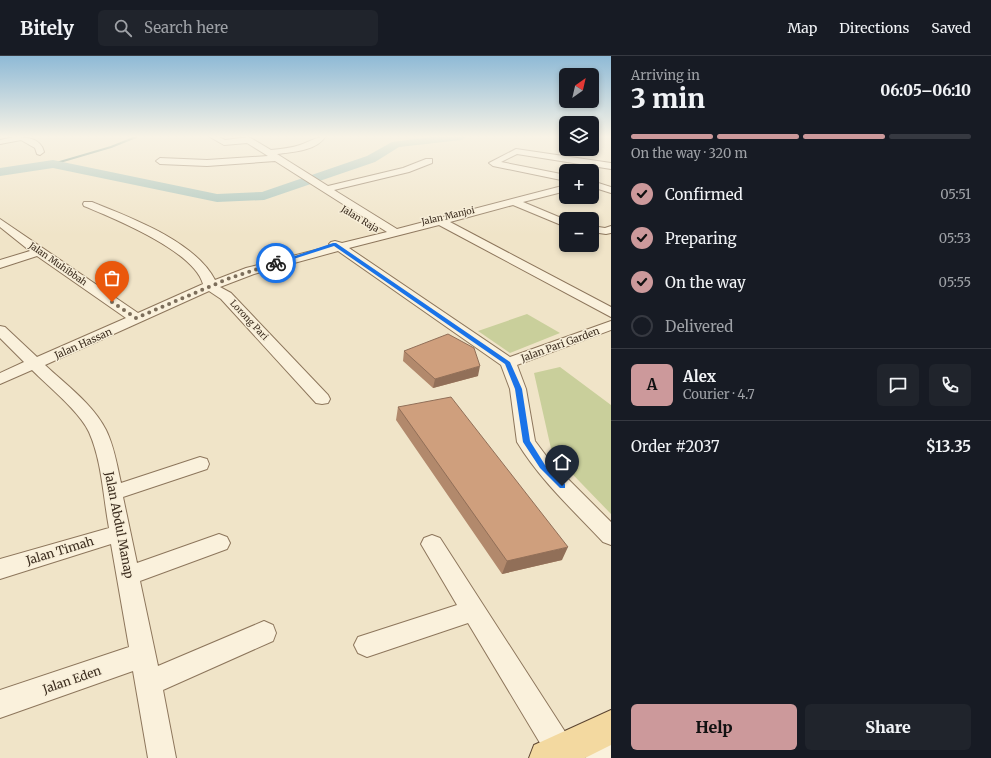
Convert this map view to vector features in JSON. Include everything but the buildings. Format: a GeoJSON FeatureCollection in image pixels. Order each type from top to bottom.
{"type":"FeatureCollection","features":[{"type":"Feature","properties":{"kind":"street","name":"Jalan Raja"},"geometry":{"type":"LineString","coordinates":[[296,170],[324,188],[337,204],[388,232]]}},
{"type":"Feature","properties":{"kind":"street"},"geometry":{"type":"LineString","coordinates":[[324,188],[405,170]]}},
{"type":"Feature","properties":{"kind":"street"},"geometry":{"type":"LineString","coordinates":[[526,170],[559,177]]}},
{"type":"Feature","properties":{"kind":"street"},"geometry":{"type":"LineString","coordinates":[[599,182],[606,178]]}},
{"type":"Feature","properties":{"kind":"street"},"geometry":{"type":"LineString","coordinates":[[599,186],[611,190]]}},
{"type":"Feature","properties":{"kind":"street","name":"Jalan Manjoi"},"geometry":{"type":"LineString","coordinates":[[388,232],[559,190]]}},
{"type":"Feature","properties":{"kind":"street"},"geometry":{"type":"LineString","coordinates":[[515,201],[559,221]]}},
{"type":"Feature","properties":{"kind":"street","name":"Jalan Manjoi"},"geometry":{"type":"LineString","coordinates":[[388,232],[441,221],[515,201]]}},
{"type":"Feature","properties":{"kind":"street","name":"Lorong Pari"},"geometry":{"type":"LineString","coordinates":[[88,204],[156,234],[180,249],[208,277],[210,286],[226,296],[322,399]]}},
{"type":"Feature","properties":{"kind":"street"},"geometry":{"type":"LineString","coordinates":[[441,221],[611,313]]}},
{"type":"Feature","properties":{"kind":"street","name":"Jalan Muhibbah"},"geometry":{"type":"LineString","coordinates":[[0,222],[39,252],[136,318]]}},
{"type":"Feature","properties":{"kind":"street"},"geometry":{"type":"LineString","coordinates":[[599,230],[606,231],[611,229]]}},
{"type":"Feature","properties":{"kind":"street","name":"Jalan Hassan"},"geometry":{"type":"LineString","coordinates":[[0,379],[210,286],[278,262],[388,232]]}},
{"type":"Feature","properties":{"kind":"street"},"geometry":{"type":"LineString","coordinates":[[338,246],[508,363],[518,389],[526,442],[543,466],[611,536]]}},
{"type":"Feature","properties":{"kind":"street"},"geometry":{"type":"LineString","coordinates":[[0,264],[39,252]]}},
{"type":"Feature","properties":{"kind":"street","name":"Jalan Pari Garden"},"geometry":{"type":"LineString","coordinates":[[508,363],[611,325]]}},
{"type":"Feature","properties":{"kind":"street","name":"Jalan Abdul Manap"},"geometry":{"type":"LineString","coordinates":[[0,330],[34,365],[43,370],[85,413],[97,430],[106,457],[162,758]]}},
{"type":"Feature","properties":{"kind":"street"},"geometry":{"type":"LineString","coordinates":[[112,493],[200,464]]}},
{"type":"Feature","properties":{"kind":"street","name":"Jalan Timah"},"geometry":{"type":"LineString","coordinates":[[0,569],[120,533]]}},
{"type":"Feature","properties":{"kind":"street"},"geometry":{"type":"LineString","coordinates":[[129,575],[219,543]]}},
{"type":"Feature","properties":{"kind":"street"},"geometry":{"type":"LineString","coordinates":[[432,544],[474,611],[582,747]]}},
{"type":"Feature","properties":{"kind":"street"},"geometry":{"type":"LineString","coordinates":[[368,645],[474,611]]}},
{"type":"Feature","properties":{"kind":"street"},"geometry":{"type":"LineString","coordinates":[[149,683],[264,633]]}},
{"type":"Feature","properties":{"kind":"street","name":"Jalan Eden"},"geometry":{"type":"LineString","coordinates":[[0,704],[143,655]]}},
{"type":"Feature","properties":{"kind":"green space"},"geometry":{"type":"Polygon","coordinates":[[[527,314],[560,333],[510,353],[478,331],[527,314]]]}},
{"type":"Feature","properties":{"kind":"green space"},"geometry":{"type":"Polygon","coordinates":[[[560,367],[611,405],[611,514],[552,453],[534,373],[560,367]]]}},
{"type":"Feature","properties":{"kind":"waterway"},"geometry":{"type":"LineString","coordinates":[[0,172],[15,170]]}},
{"type":"Feature","properties":{"kind":"waterway"},"geometry":{"type":"LineString","coordinates":[[81,170],[217,198],[264,196],[340,170]]}},
{"type":"Feature","properties":{"kind":"way so far"},"geometry":{"type":"LineString","coordinates":[[112,302],[136,318],[230,278],[276,263]]}},
{"type":"Feature","properties":{"kind":"route"},"geometry":{"type":"LineString","coordinates":[[276,263],[280,260],[335,244],[508,363],[518,389],[526,442],[543,466],[562,486]]}}]}
